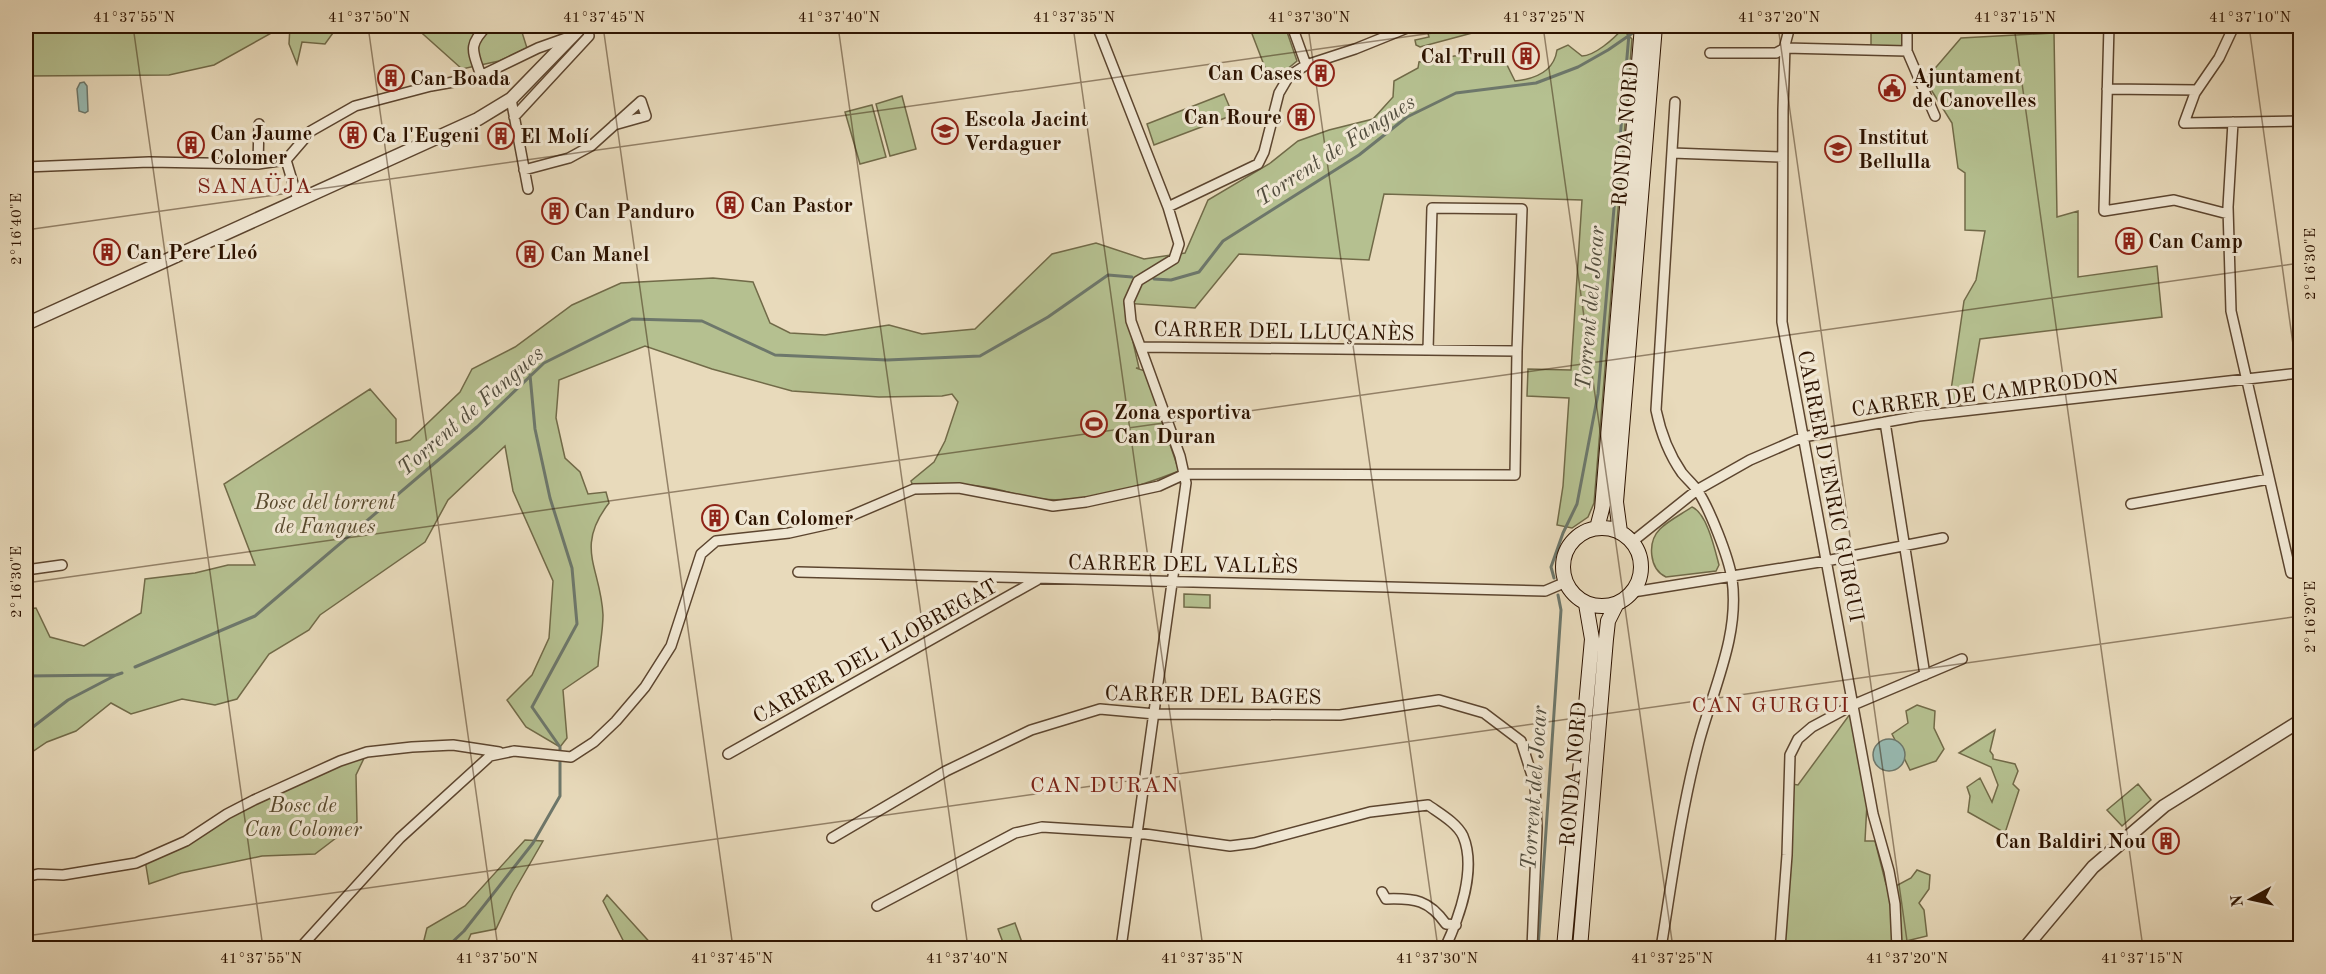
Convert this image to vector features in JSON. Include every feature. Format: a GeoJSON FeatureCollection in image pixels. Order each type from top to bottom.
{"type":"FeatureCollection","features":[{"type":"Feature","properties":{"kind":"main road","name":"RONDA NORD"},"geometry":{"type":"LineString","coordinates":[[1597,528],[1602,509],[1641,40],[1651,27]]}},
{"type":"Feature","properties":{"kind":"main road","name":"RONDA NORD"},"geometry":{"type":"LineString","coordinates":[[1620,532],[1616,502],[1651,27]]}},
{"type":"Feature","properties":{"kind":"main road"},"geometry":{"type":"LineString","coordinates":[[1597,528],[1620,532],[1632,542],[1638,551],[1641,566],[1640,579],[1633,592],[1616,604],[1604,607],[1586,604],[1572,592],[1566,582],[1563,566],[1570,545],[1583,532],[1597,528]]}},
{"type":"Feature","properties":{"kind":"main road","name":"RONDA NORD"},"geometry":{"type":"LineString","coordinates":[[1564,948],[1592,639],[1586,604]]}},
{"type":"Feature","properties":{"kind":"main road","name":"RONDA NORD"},"geometry":{"type":"LineString","coordinates":[[1580,948],[1606,639],[1608,621],[1616,604]]}},
{"type":"Feature","properties":{"kind":"street"},"geometry":{"type":"LineString","coordinates":[[481,76],[472,50],[476,37],[487,26]]}},
{"type":"Feature","properties":{"kind":"street"},"geometry":{"type":"LineString","coordinates":[[1097,26],[1168,207],[1179,244],[1174,259],[1138,281],[1129,301],[1131,321],[1185,474],[1186,483],[1121,948]]}},
{"type":"Feature","properties":{"kind":"street"},"geometry":{"type":"LineString","coordinates":[[1292,26],[1306,65]]}},
{"type":"Feature","properties":{"kind":"street"},"geometry":{"type":"LineString","coordinates":[[1168,207],[1258,164],[1264,152],[1279,93],[1289,76],[1306,65],[1355,49],[1412,26]]}},
{"type":"Feature","properties":{"kind":"street","name":"CARRER D'ENRIC GURGUI"},"geometry":{"type":"LineString","coordinates":[[1790,26],[1785,48],[1782,157],[1782,322],[1873,814],[1889,871],[1895,904],[1896,948]]}},
{"type":"Feature","properties":{"kind":"street"},"geometry":{"type":"LineString","coordinates":[[1907,26],[1907,51],[1935,116]]}},
{"type":"Feature","properties":{"kind":"street"},"geometry":{"type":"LineString","coordinates":[[2109,26],[2104,211],[2174,200],[2228,214]]}},
{"type":"Feature","properties":{"kind":"street"},"geometry":{"type":"LineString","coordinates":[[2234,26],[2219,58],[2198,90],[2184,123],[2301,121]]}},
{"type":"Feature","properties":{"kind":"street"},"geometry":{"type":"LineString","coordinates":[[26,167],[149,162],[258,164],[285,160],[311,131],[355,106],[398,93],[481,76],[581,29]]}},
{"type":"Feature","properties":{"kind":"street"},"geometry":{"type":"LineString","coordinates":[[26,324],[478,119],[511,99],[581,29]]}},
{"type":"Feature","properties":{"kind":"street"},"geometry":{"type":"LineString","coordinates":[[514,117],[589,36],[581,29]]}},
{"type":"Feature","properties":{"kind":"street"},"geometry":{"type":"LineString","coordinates":[[1710,53],[1776,53],[1785,48],[1907,51]]}},
{"type":"Feature","properties":{"kind":"street"},"geometry":{"type":"LineString","coordinates":[[2107,89],[2198,90]]}},
{"type":"Feature","properties":{"kind":"street"},"geometry":{"type":"LineString","coordinates":[[511,99],[528,189]]}},
{"type":"Feature","properties":{"kind":"street"},"geometry":{"type":"LineString","coordinates":[[1661,948],[1678,837],[1697,753],[1730,639],[1734,608],[1732,577],[1711,514],[1697,490],[1671,457],[1661,434],[1656,411],[1675,102]]}},
{"type":"Feature","properties":{"kind":"street"},"geometry":{"type":"LineString","coordinates":[[2233,122],[2228,214],[2231,311],[2291,573]]}},
{"type":"Feature","properties":{"kind":"street"},"geometry":{"type":"LineString","coordinates":[[258,164],[259,124]]}},
{"type":"Feature","properties":{"kind":"street"},"geometry":{"type":"LineString","coordinates":[[524,170],[569,158],[591,146],[614,125]]}},
{"type":"Feature","properties":{"kind":"street"},"geometry":{"type":"LineString","coordinates":[[1672,153],[1782,157]]}},
{"type":"Feature","properties":{"kind":"street"},"geometry":{"type":"LineString","coordinates":[[285,160],[298,200]]}},
{"type":"Feature","properties":{"kind":"street","name":"CARRER DEL LLUÇANÈS"},"geometry":{"type":"LineString","coordinates":[[1141,347],[1517,351],[1522,209],[1432,208],[1428,350]]}},
{"type":"Feature","properties":{"kind":"street"},"geometry":{"type":"LineString","coordinates":[[300,948],[400,838],[490,756],[514,751],[572,757],[594,742],[616,721],[645,687],[671,646],[701,555],[716,541],[789,533],[834,522],[914,489],[959,488],[1053,506],[1086,502],[1159,486],[1185,474],[1515,475],[1517,351]]}},
{"type":"Feature","properties":{"kind":"street","name":"CARRER DE CAMPRODON"},"geometry":{"type":"LineString","coordinates":[[1632,542],[1697,490],[1750,460],[1803,437],[1918,416],[2301,373]]}},
{"type":"Feature","properties":{"kind":"street"},"geometry":{"type":"LineString","coordinates":[[1884,422],[1925,675]]}},
{"type":"Feature","properties":{"kind":"street"},"geometry":{"type":"LineString","coordinates":[[2131,504],[2269,479]]}},
{"type":"Feature","properties":{"kind":"street"},"geometry":{"type":"LineString","coordinates":[[1633,592],[1826,561],[1943,538]]}},
{"type":"Feature","properties":{"kind":"street"},"geometry":{"type":"LineString","coordinates":[[26,570],[62,565]]}},
{"type":"Feature","properties":{"kind":"street","name":"CARRER DEL VALLÈS"},"geometry":{"type":"LineString","coordinates":[[798,572],[1545,591],[1566,582]]}},
{"type":"Feature","properties":{"kind":"street","name":"CARRER DEL LLOBREGAT"},"geometry":{"type":"LineString","coordinates":[[728,754],[1039,578]]}},
{"type":"Feature","properties":{"kind":"street"},"geometry":{"type":"LineString","coordinates":[[1780,948],[1787,855],[1790,755],[1798,739],[1812,727],[1853,705],[1962,659]]}},
{"type":"Feature","properties":{"kind":"street","name":"CARRER DEL BAGES"},"geometry":{"type":"LineString","coordinates":[[832,838],[945,771],[1031,730],[1101,709],[1155,714],[1340,715],[1439,700],[1484,713],[1521,741],[1535,785],[1537,828],[1532,948]]}},
{"type":"Feature","properties":{"kind":"street"},"geometry":{"type":"LineString","coordinates":[[2025,948],[2093,867],[2164,806],[2301,721]]}},
{"type":"Feature","properties":{"kind":"street"},"geometry":{"type":"LineString","coordinates":[[26,878],[38,874],[63,875],[136,863],[186,842],[227,814],[254,800],[304,776],[367,752],[453,745],[504,753]]}},
{"type":"Feature","properties":{"kind":"street"},"geometry":{"type":"LineString","coordinates":[[877,906],[1015,833],[1042,827],[1138,833],[1230,846],[1254,843],[1370,812],[1428,805],[1462,834],[1468,855],[1466,889],[1456,925],[1445,948]]}},
{"type":"Feature","properties":{"kind":"street"},"geometry":{"type":"LineString","coordinates":[[1382,892],[1386,899],[1423,901],[1438,912],[1446,924],[1456,925]]}},
{"type":"Feature","properties":{"kind":"green space"},"geometry":{"type":"Polygon","coordinates":[[[26,26],[284,26],[214,65],[169,75],[26,76],[26,26]]]}},
{"type":"Feature","properties":{"kind":"green space"},"geometry":{"type":"Polygon","coordinates":[[[290,26],[338,26],[325,44],[302,42],[297,64],[289,44],[290,26]]]}},
{"type":"Feature","properties":{"kind":"green space"},"geometry":{"type":"Polygon","coordinates":[[[414,26],[520,26],[527,48],[499,61],[462,69],[414,26]]]}},
{"type":"Feature","properties":{"kind":"green space"},"geometry":{"type":"Polygon","coordinates":[[[1249,26],[1285,26],[1297,61],[1286,70],[1269,78],[1249,26]]]}},
{"type":"Feature","properties":{"kind":"green space"},"geometry":{"type":"Polygon","coordinates":[[[1426,26],[1490,26],[1487,29],[1420,47],[1416,45],[1415,40],[1429,37],[1426,26]]]}},
{"type":"Feature","properties":{"kind":"green space"},"geometry":{"type":"Polygon","coordinates":[[[1871,26],[1904,26],[1905,48],[1871,46],[1871,26]]]}},
{"type":"Feature","properties":{"kind":"green space","name":"Bosc del torrent de Fangues"},"geometry":{"type":"Polygon","coordinates":[[[1622,29],[1632,39],[1594,503],[1588,517],[1572,528],[1557,525],[1563,486],[1569,398],[1527,396],[1528,369],[1571,370],[1582,200],[1384,194],[1369,260],[1239,254],[1195,308],[1124,303],[1139,368],[1136,368],[1145,371],[1179,471],[1111,493],[1058,500],[1035,498],[975,486],[945,484],[913,486],[911,481],[934,462],[945,441],[958,402],[952,394],[879,397],[792,391],[712,369],[645,346],[559,380],[556,418],[565,458],[580,472],[588,494],[606,492],[609,503],[593,533],[591,546],[603,615],[598,666],[563,690],[567,738],[560,747],[526,727],[507,700],[532,675],[549,638],[553,581],[513,491],[505,446],[448,500],[425,542],[320,615],[309,630],[269,654],[237,699],[215,705],[182,699],[131,714],[111,703],[76,731],[47,742],[26,756],[26,609],[36,608],[50,637],[84,646],[141,613],[145,579],[195,573],[228,565],[255,565],[224,484],[370,389],[396,419],[396,443],[410,440],[460,392],[472,369],[515,347],[572,305],[621,283],[713,278],[753,282],[770,323],[790,333],[825,335],[889,325],[922,334],[975,329],[1052,254],[1096,243],[1144,259],[1185,253],[1208,200],[1269,164],[1298,141],[1329,130],[1373,119],[1393,97],[1394,81],[1418,68],[1419,62],[1478,52],[1480,57],[1496,47],[1501,62],[1506,63],[1515,81],[1522,80],[1548,69],[1557,50],[1568,45],[1582,56],[1587,55],[1604,46],[1622,29]]]}},
{"type":"Feature","properties":{"kind":"green space"},"geometry":{"type":"Polygon","coordinates":[[[2054,33],[2057,217],[2078,211],[2078,277],[2157,266],[2162,317],[1980,339],[1969,404],[1949,404],[1964,301],[1976,280],[1985,231],[1965,230],[1965,173],[1958,168],[1952,123],[1925,80],[1961,38],[2054,33]]]}},
{"type":"Feature","properties":{"kind":"green space"},"geometry":{"type":"Polygon","coordinates":[[[1224,94],[1233,115],[1154,145],[1147,124],[1224,94]]]}},
{"type":"Feature","properties":{"kind":"green space"},"geometry":{"type":"Polygon","coordinates":[[[902,96],[916,149],[890,156],[876,104],[902,96]]]}},
{"type":"Feature","properties":{"kind":"green space"},"geometry":{"type":"Polygon","coordinates":[[[872,105],[886,157],[860,164],[845,112],[872,105]]]}},
{"type":"Feature","properties":{"kind":"green space"},"geometry":{"type":"Polygon","coordinates":[[[1692,507],[1702,516],[1706,524],[1719,565],[1716,571],[1666,577],[1660,573],[1653,562],[1653,541],[1660,529],[1692,507]]]}},
{"type":"Feature","properties":{"kind":"green space"},"geometry":{"type":"Polygon","coordinates":[[[1184,594],[1210,595],[1210,608],[1184,607],[1184,594]]]}},
{"type":"Feature","properties":{"kind":"green space"},"geometry":{"type":"Polygon","coordinates":[[[1917,705],[1935,711],[1934,728],[1944,749],[1936,761],[1910,770],[1892,734],[1908,723],[1906,711],[1917,705]]]}},
{"type":"Feature","properties":{"kind":"green space"},"geometry":{"type":"Polygon","coordinates":[[[1850,714],[1867,803],[1865,841],[1875,841],[1886,884],[1896,886],[1911,878],[1917,870],[1930,875],[1929,889],[1919,903],[1924,910],[1927,936],[1885,948],[1852,948],[1852,946],[1798,948],[1785,944],[1784,790],[1792,784],[1798,785],[1850,714]]]}},
{"type":"Feature","properties":{"kind":"green space"},"geometry":{"type":"Polygon","coordinates":[[[1995,730],[1990,751],[1993,759],[2015,764],[2018,771],[2013,784],[2019,790],[2005,833],[1968,812],[1970,796],[1967,787],[1980,778],[1992,802],[1998,785],[1991,767],[1959,753],[1995,730]]]}},
{"type":"Feature","properties":{"kind":"green space","name":"Bosc de Can Colomer"},"geometry":{"type":"Polygon","coordinates":[[[367,752],[356,775],[357,822],[315,854],[262,856],[181,873],[149,884],[145,860],[254,800],[367,752]]]}},
{"type":"Feature","properties":{"kind":"green space"},"geometry":{"type":"Polygon","coordinates":[[[2138,784],[2151,800],[2122,826],[2107,810],[2138,784]]]}},
{"type":"Feature","properties":{"kind":"green space"},"geometry":{"type":"Polygon","coordinates":[[[525,840],[543,841],[513,893],[496,929],[471,934],[465,948],[422,948],[427,928],[465,906],[525,840]]]}},
{"type":"Feature","properties":{"kind":"green space"},"geometry":{"type":"Polygon","coordinates":[[[607,895],[655,948],[627,948],[603,901],[607,895]]]}},
{"type":"Feature","properties":{"kind":"green space"},"geometry":{"type":"Polygon","coordinates":[[[1015,923],[1024,948],[1005,948],[998,929],[1015,923]]]}},
{"type":"Feature","properties":{"kind":"water"},"geometry":{"type":"Polygon","coordinates":[[[84,82],[87,86],[88,111],[85,113],[79,111],[77,89],[80,83],[84,82]]]}},
{"type":"Feature","properties":{"kind":"water"},"geometry":{"type":"Polygon","coordinates":[[[1889,739],[1900,744],[1905,755],[1900,766],[1889,771],[1878,766],[1873,755],[1878,744],[1889,739]]]}},
{"type":"Feature","properties":{"kind":"waterway","name":"Torrent de Fangues"},"geometry":{"type":"LineString","coordinates":[[1154,279],[1171,280],[1199,272],[1223,241],[1359,155],[1407,117],[1456,93],[1536,83],[1578,67],[1637,30]]}},
{"type":"Feature","properties":{"kind":"waterway","name":"Torrent del Jocar"},"geometry":{"type":"LineString","coordinates":[[1554,578],[1551,567],[1563,533],[1577,504],[1598,394],[1629,34]]}},
{"type":"Feature","properties":{"kind":"waterway","name":"Torrent de Fangues"},"geometry":{"type":"LineString","coordinates":[[135,667],[255,616],[477,427],[544,363],[632,319],[702,321],[775,355],[887,360],[980,356],[1048,317],[1108,275],[1132,277]]}},
{"type":"Feature","properties":{"kind":"waterway"},"geometry":{"type":"LineString","coordinates":[[446,948],[464,931],[533,843],[560,796],[560,747],[532,707],[577,624],[572,568],[550,498],[535,429],[530,375]]}},
{"type":"Feature","properties":{"kind":"waterway","name":"Torrent del Jocar"},"geometry":{"type":"LineString","coordinates":[[1538,948],[1561,610],[1558,595]]}},
{"type":"Feature","properties":{"kind":"waterway","name":"Torrent de Fangues"},"geometry":{"type":"LineString","coordinates":[[26,676],[116,675],[122,673]]}},
{"type":"Feature","properties":{"kind":"waterway"},"geometry":{"type":"LineString","coordinates":[[26,736],[29,730],[68,700],[116,675]]}},
{"type":"Feature","properties":{"kind":"place","name":"Cal Trull"},"geometry":{"type":"Point","coordinates":[1526,56]}},
{"type":"Feature","properties":{"kind":"place","name":"Can Cases"},"geometry":{"type":"Point","coordinates":[1321,73]}},
{"type":"Feature","properties":{"kind":"place","name":"Can Boada"},"geometry":{"type":"Point","coordinates":[391,78]}},
{"type":"Feature","properties":{"kind":"place","name":"Ajuntament de Canovelles"},"geometry":{"type":"Point","coordinates":[1892,88]}},
{"type":"Feature","properties":{"kind":"place","name":"Can Roure"},"geometry":{"type":"Point","coordinates":[1301,117]}},
{"type":"Feature","properties":{"kind":"place","name":"Escola Jacint Verdaguer"},"geometry":{"type":"Point","coordinates":[945,131]}},
{"type":"Feature","properties":{"kind":"place","name":"Ca l'Eugeni"},"geometry":{"type":"Point","coordinates":[353,135]}},
{"type":"Feature","properties":{"kind":"place","name":"El Molí"},"geometry":{"type":"Point","coordinates":[501,136]}},
{"type":"Feature","properties":{"kind":"place","name":"Can Jaume Colomer"},"geometry":{"type":"Point","coordinates":[191,145]}},
{"type":"Feature","properties":{"kind":"place","name":"Institut Bellulla"},"geometry":{"type":"Point","coordinates":[1838,149]}},
{"type":"Feature","properties":{"kind":"place","name":"Can Pastor"},"geometry":{"type":"Point","coordinates":[730,205]}},
{"type":"Feature","properties":{"kind":"place","name":"Can Panduro"},"geometry":{"type":"Point","coordinates":[555,211]}},
{"type":"Feature","properties":{"kind":"place","name":"Can Camp"},"geometry":{"type":"Point","coordinates":[2129,241]}},
{"type":"Feature","properties":{"kind":"place","name":"Can Pere Lleó"},"geometry":{"type":"Point","coordinates":[107,252]}},
{"type":"Feature","properties":{"kind":"place","name":"Can Manel"},"geometry":{"type":"Point","coordinates":[530,254]}},
{"type":"Feature","properties":{"kind":"place","name":"Zona esportiva Can Duran"},"geometry":{"type":"Point","coordinates":[1094,424]}},
{"type":"Feature","properties":{"kind":"place","name":"Can Colomer"},"geometry":{"type":"Point","coordinates":[715,518]}},
{"type":"Feature","properties":{"kind":"place","name":"Can Baldiri Nou"},"geometry":{"type":"Point","coordinates":[2166,841]}},
{"type":"Feature","properties":{"kind":"district","name":"SANAÜJA"},"geometry":{"type":"Point","coordinates":[255,185]}},
{"type":"Feature","properties":{"kind":"district","name":"CAN GURGUI"},"geometry":{"type":"Point","coordinates":[1771,704]}},
{"type":"Feature","properties":{"kind":"district","name":"CAN DURAN"},"geometry":{"type":"Point","coordinates":[1105,784]}}]}
